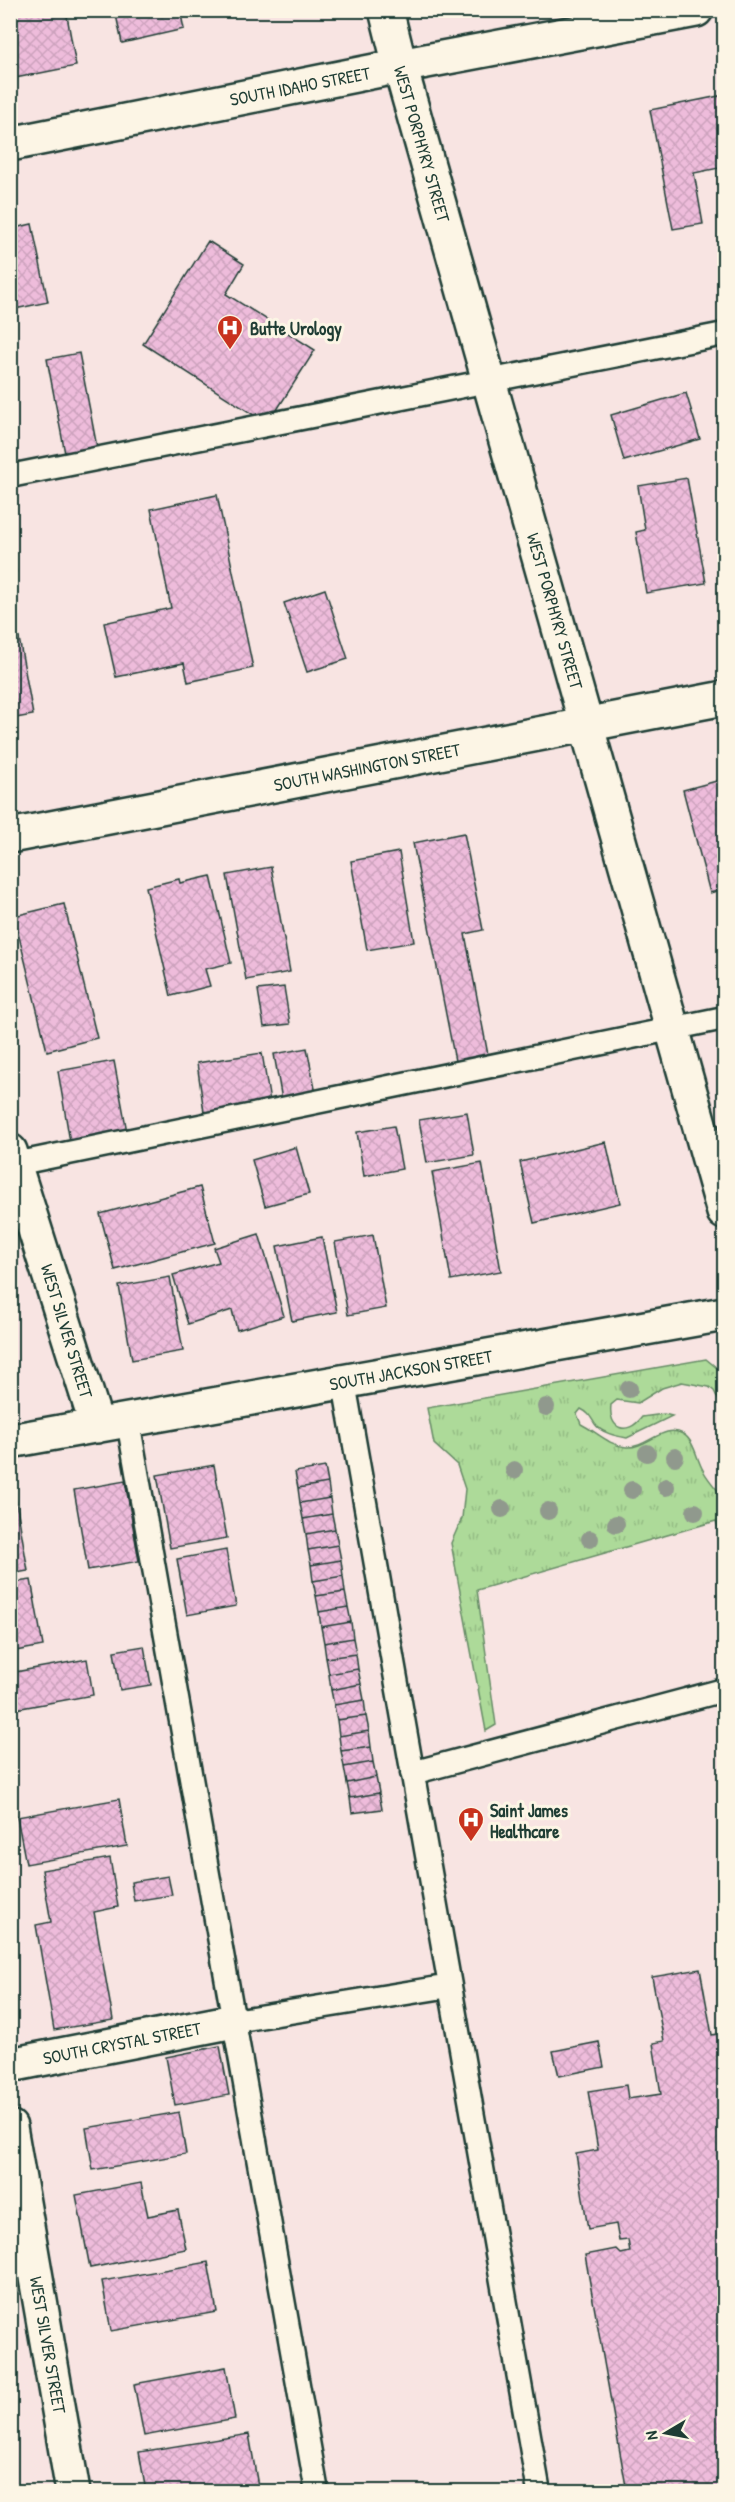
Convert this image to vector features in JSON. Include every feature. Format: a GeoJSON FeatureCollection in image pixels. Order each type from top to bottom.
{"type":"FeatureCollection","features":[{"type":"Feature","properties":{"kind":"street","name":"WEST PORPHYRY STREET"},"geometry":{"type":"LineString","coordinates":[[386,10],[399,66],[724,1212]]}},
{"type":"Feature","properties":{"kind":"street","name":"SOUTH IDAHO STREET"},"geometry":{"type":"LineString","coordinates":[[10,144],[399,66],[696,10]]}},
{"type":"Feature","properties":{"kind":"street","name":"SOUTH WASHINGTON STREET"},"geometry":{"type":"LineString","coordinates":[[10,836],[724,698]]}},
{"type":"Feature","properties":{"kind":"street","name":"WEST SILVER STREET"},"geometry":{"type":"LineString","coordinates":[[12,1160],[112,1424]]}},
{"type":"Feature","properties":{"kind":"street","name":"SOUTH JACKSON STREET"},"geometry":{"type":"LineString","coordinates":[[112,1424],[724,1314]]}},
{"type":"Feature","properties":{"kind":"street"},"geometry":{"type":"LineString","coordinates":[[10,1441],[112,1424]]}},
{"type":"Feature","properties":{"kind":"street","name":"SOUTH CRYSTAL STREET"},"geometry":{"type":"LineString","coordinates":[[10,2065],[234,2021]]}},
{"type":"Feature","properties":{"kind":"street","name":"WEST SILVER STREET"},"geometry":{"type":"LineString","coordinates":[[10,2127],[73,2492]]}},
{"type":"Feature","properties":{"kind":"lane"},"geometry":{"type":"LineString","coordinates":[[10,476],[724,334]]}},
{"type":"Feature","properties":{"kind":"lane"},"geometry":{"type":"LineString","coordinates":[[12,1160],[724,1018]]}},
{"type":"Feature","properties":{"kind":"lane"},"geometry":{"type":"LineString","coordinates":[[344,1383],[539,2492]]}},
{"type":"Feature","properties":{"kind":"lane"},"geometry":{"type":"LineString","coordinates":[[112,1424],[234,2021],[317,2492]]}},
{"type":"Feature","properties":{"kind":"lane"},"geometry":{"type":"LineString","coordinates":[[412,1773],[724,1690]]}},
{"type":"Feature","properties":{"kind":"lane"},"geometry":{"type":"LineString","coordinates":[[234,2021],[450,1986]]}},
{"type":"Feature","properties":{"kind":"green space"},"geometry":{"type":"Polygon","coordinates":[[[706,1359],[723,1373],[724,1446],[721,1405],[714,1391],[709,1387],[682,1382],[662,1388],[638,1403],[617,1400],[611,1405],[611,1413],[612,1420],[620,1428],[630,1427],[642,1417],[664,1414],[672,1416],[627,1438],[601,1430],[588,1413],[581,1409],[577,1414],[581,1424],[620,1446],[633,1447],[662,1434],[676,1431],[687,1437],[693,1445],[706,1476],[719,1492],[724,1492],[724,1546],[716,1521],[477,1590],[496,1725],[486,1731],[451,1543],[462,1518],[465,1489],[457,1465],[434,1444],[427,1408],[706,1359]]]}},
{"type":"Feature","properties":{"kind":"building"},"geometry":{"type":"Polygon","coordinates":[[[10,10],[66,10],[76,66],[10,79],[10,10]]]}},
{"type":"Feature","properties":{"kind":"building"},"geometry":{"type":"Polygon","coordinates":[[[115,10],[180,10],[184,29],[122,43],[115,10]]]}},
{"type":"Feature","properties":{"kind":"building"},"geometry":{"type":"Polygon","coordinates":[[[724,95],[724,167],[694,173],[703,224],[673,229],[650,110],[724,95]]]}},
{"type":"Feature","properties":{"kind":"building"},"geometry":{"type":"Polygon","coordinates":[[[32,224],[48,302],[10,310],[10,229],[32,224]]]}},
{"type":"Feature","properties":{"kind":"building"},"geometry":{"type":"Polygon","coordinates":[[[208,241],[244,264],[226,294],[315,350],[268,424],[143,344],[208,241]]]}},
{"type":"Feature","properties":{"kind":"building"},"geometry":{"type":"Polygon","coordinates":[[[79,353],[99,458],[67,464],[47,359],[79,353]]]}},
{"type":"Feature","properties":{"kind":"building"},"geometry":{"type":"Polygon","coordinates":[[[686,393],[700,439],[624,461],[611,415],[686,393]]]}},
{"type":"Feature","properties":{"kind":"building"},"geometry":{"type":"Polygon","coordinates":[[[687,478],[706,583],[646,593],[636,532],[645,530],[638,486],[687,478]]]}},
{"type":"Feature","properties":{"kind":"building"},"geometry":{"type":"Polygon","coordinates":[[[217,495],[253,668],[188,682],[184,663],[116,677],[104,623],[171,608],[151,509],[217,495]]]}},
{"type":"Feature","properties":{"kind":"building"},"geometry":{"type":"Polygon","coordinates":[[[10,547],[16,572],[10,573],[10,547]]]}},
{"type":"Feature","properties":{"kind":"building"},"geometry":{"type":"Polygon","coordinates":[[[325,589],[348,659],[307,672],[284,603],[325,589]]]}},
{"type":"Feature","properties":{"kind":"building"},"geometry":{"type":"Polygon","coordinates":[[[19,638],[33,715],[10,719],[10,640],[19,638]]]}},
{"type":"Feature","properties":{"kind":"building"},"geometry":{"type":"Polygon","coordinates":[[[724,779],[724,889],[710,893],[683,790],[724,779]]]}},
{"type":"Feature","properties":{"kind":"building"},"geometry":{"type":"Polygon","coordinates":[[[464,833],[483,930],[465,934],[488,1055],[455,1061],[413,843],[464,833]]]}},
{"type":"Feature","properties":{"kind":"building"},"geometry":{"type":"Polygon","coordinates":[[[399,852],[414,942],[367,950],[351,861],[399,852]]]}},
{"type":"Feature","properties":{"kind":"building"},"geometry":{"type":"Polygon","coordinates":[[[271,867],[290,972],[246,980],[227,875],[271,867]]]}},
{"type":"Feature","properties":{"kind":"building"},"geometry":{"type":"Polygon","coordinates":[[[211,876],[231,963],[205,969],[210,986],[171,996],[146,887],[179,879],[180,883],[211,876]]]}},
{"type":"Feature","properties":{"kind":"building"},"geometry":{"type":"Polygon","coordinates":[[[64,904],[97,1038],[47,1051],[14,916],[64,904]]]}},
{"type":"Feature","properties":{"kind":"building"},"geometry":{"type":"Polygon","coordinates":[[[284,987],[290,1024],[264,1027],[258,990],[284,987]]]}},
{"type":"Feature","properties":{"kind":"building"},"geometry":{"type":"Polygon","coordinates":[[[307,1048],[316,1094],[282,1100],[274,1054],[307,1048]]]}},
{"type":"Feature","properties":{"kind":"building"},"geometry":{"type":"Polygon","coordinates":[[[262,1053],[270,1102],[204,1112],[197,1063],[262,1053]]]}},
{"type":"Feature","properties":{"kind":"building"},"geometry":{"type":"Polygon","coordinates":[[[114,1061],[127,1132],[70,1142],[58,1071],[114,1061]]]}},
{"type":"Feature","properties":{"kind":"building"},"geometry":{"type":"Polygon","coordinates":[[[467,1112],[474,1155],[427,1163],[419,1120],[467,1112]]]}},
{"type":"Feature","properties":{"kind":"building"},"geometry":{"type":"Polygon","coordinates":[[[394,1126],[402,1169],[364,1176],[357,1132],[394,1126]]]}},
{"type":"Feature","properties":{"kind":"building"},"geometry":{"type":"Polygon","coordinates":[[[606,1142],[620,1203],[534,1223],[520,1162],[606,1142]]]}},
{"type":"Feature","properties":{"kind":"building"},"geometry":{"type":"Polygon","coordinates":[[[296,1147],[309,1194],[265,1206],[252,1160],[296,1147]]]}},
{"type":"Feature","properties":{"kind":"building"},"geometry":{"type":"Polygon","coordinates":[[[482,1163],[501,1271],[451,1280],[432,1172],[482,1163]]]}},
{"type":"Feature","properties":{"kind":"building"},"geometry":{"type":"Polygon","coordinates":[[[200,1187],[215,1243],[115,1270],[100,1214],[200,1187]]]}},
{"type":"Feature","properties":{"kind":"building"},"geometry":{"type":"Polygon","coordinates":[[[259,1234],[284,1316],[237,1330],[232,1310],[188,1324],[173,1275],[219,1262],[214,1248],[259,1234]]]}},
{"type":"Feature","properties":{"kind":"building"},"geometry":{"type":"Polygon","coordinates":[[[373,1235],[386,1308],[348,1315],[335,1242],[373,1235]]]}},
{"type":"Feature","properties":{"kind":"building"},"geometry":{"type":"Polygon","coordinates":[[[322,1237],[337,1312],[292,1321],[277,1246],[322,1237]]]}},
{"type":"Feature","properties":{"kind":"building"},"geometry":{"type":"Polygon","coordinates":[[[170,1277],[183,1351],[132,1360],[119,1286],[170,1277]]]}},
{"type":"Feature","properties":{"kind":"building"},"geometry":{"type":"Polygon","coordinates":[[[214,1465],[227,1538],[170,1548],[157,1475],[214,1465]]]}},
{"type":"Feature","properties":{"kind":"building"},"geometry":{"type":"Polygon","coordinates":[[[325,1467],[328,1483],[298,1488],[295,1472],[325,1467]]]}},
{"type":"Feature","properties":{"kind":"building"},"geometry":{"type":"Polygon","coordinates":[[[125,1481],[139,1561],[88,1570],[74,1490],[125,1481]]]}},
{"type":"Feature","properties":{"kind":"building"},"geometry":{"type":"Polygon","coordinates":[[[328,1483],[330,1498],[300,1503],[298,1488],[328,1483]]]}},
{"type":"Feature","properties":{"kind":"building"},"geometry":{"type":"Polygon","coordinates":[[[330,1498],[332,1514],[303,1519],[300,1503],[330,1498]]]}},
{"type":"Feature","properties":{"kind":"building"},"geometry":{"type":"Polygon","coordinates":[[[16,1501],[28,1571],[10,1574],[10,1502],[16,1501]]]}},
{"type":"Feature","properties":{"kind":"building"},"geometry":{"type":"Polygon","coordinates":[[[332,1514],[335,1529],[306,1534],[303,1519],[332,1514]]]}},
{"type":"Feature","properties":{"kind":"building"},"geometry":{"type":"Polygon","coordinates":[[[335,1529],[338,1545],[308,1550],[306,1534],[335,1529]]]}},
{"type":"Feature","properties":{"kind":"building"},"geometry":{"type":"Polygon","coordinates":[[[338,1545],[341,1560],[311,1565],[308,1550],[338,1545]]]}},
{"type":"Feature","properties":{"kind":"building"},"geometry":{"type":"Polygon","coordinates":[[[226,1550],[236,1606],[187,1615],[177,1559],[226,1550]]]}},
{"type":"Feature","properties":{"kind":"building"},"geometry":{"type":"Polygon","coordinates":[[[341,1560],[343,1576],[313,1581],[311,1565],[341,1560]]]}},
{"type":"Feature","properties":{"kind":"building"},"geometry":{"type":"Polygon","coordinates":[[[343,1576],[345,1592],[316,1596],[313,1581],[343,1576]]]}},
{"type":"Feature","properties":{"kind":"building"},"geometry":{"type":"Polygon","coordinates":[[[31,1580],[43,1646],[10,1652],[10,1583],[31,1580]]]}},
{"type":"Feature","properties":{"kind":"building"},"geometry":{"type":"Polygon","coordinates":[[[345,1592],[348,1607],[319,1612],[316,1596],[345,1592]]]}},
{"type":"Feature","properties":{"kind":"building"},"geometry":{"type":"Polygon","coordinates":[[[348,1607],[351,1622],[321,1627],[319,1612],[348,1607]]]}},
{"type":"Feature","properties":{"kind":"building"},"geometry":{"type":"Polygon","coordinates":[[[351,1622],[353,1638],[324,1643],[321,1627],[351,1622]]]}},
{"type":"Feature","properties":{"kind":"building"},"geometry":{"type":"Polygon","coordinates":[[[353,1638],[356,1654],[326,1658],[324,1643],[353,1638]]]}},
{"type":"Feature","properties":{"kind":"building"},"geometry":{"type":"Polygon","coordinates":[[[144,1646],[151,1685],[120,1690],[114,1651],[144,1646]]]}},
{"type":"Feature","properties":{"kind":"building"},"geometry":{"type":"Polygon","coordinates":[[[356,1654],[358,1669],[329,1674],[326,1658],[356,1654]]]}},
{"type":"Feature","properties":{"kind":"building"},"geometry":{"type":"Polygon","coordinates":[[[87,1659],[93,1695],[10,1710],[10,1673],[87,1659]]]}},
{"type":"Feature","properties":{"kind":"building"},"geometry":{"type":"Polygon","coordinates":[[[358,1669],[361,1684],[331,1690],[329,1674],[358,1669]]]}},
{"type":"Feature","properties":{"kind":"building"},"geometry":{"type":"Polygon","coordinates":[[[361,1684],[364,1700],[334,1705],[331,1690],[361,1684]]]}},
{"type":"Feature","properties":{"kind":"building"},"geometry":{"type":"Polygon","coordinates":[[[364,1700],[366,1716],[337,1720],[334,1705],[364,1700]]]}},
{"type":"Feature","properties":{"kind":"building"},"geometry":{"type":"Polygon","coordinates":[[[366,1716],[369,1731],[339,1736],[337,1720],[366,1716]]]}},
{"type":"Feature","properties":{"kind":"building"},"geometry":{"type":"Polygon","coordinates":[[[369,1731],[371,1747],[341,1751],[339,1736],[369,1731]]]}},
{"type":"Feature","properties":{"kind":"building"},"geometry":{"type":"Polygon","coordinates":[[[371,1747],[373,1762],[344,1767],[341,1751],[371,1747]]]}},
{"type":"Feature","properties":{"kind":"building"},"geometry":{"type":"Polygon","coordinates":[[[373,1762],[376,1777],[347,1783],[344,1767],[373,1762]]]}},
{"type":"Feature","properties":{"kind":"building"},"geometry":{"type":"Polygon","coordinates":[[[376,1777],[379,1793],[350,1798],[347,1783],[376,1777]]]}},
{"type":"Feature","properties":{"kind":"building"},"geometry":{"type":"Polygon","coordinates":[[[379,1793],[382,1809],[352,1813],[350,1798],[379,1793]]]}},
{"type":"Feature","properties":{"kind":"building"},"geometry":{"type":"Polygon","coordinates":[[[119,1799],[127,1846],[26,1864],[17,1817],[119,1799]]]}},
{"type":"Feature","properties":{"kind":"building"},"geometry":{"type":"Polygon","coordinates":[[[110,1858],[118,1907],[94,1912],[113,2020],[54,2030],[36,1925],[51,1922],[42,1870],[110,1858]]]}},
{"type":"Feature","properties":{"kind":"building"},"geometry":{"type":"Polygon","coordinates":[[[168,1876],[172,1895],[134,1901],[131,1882],[168,1876]]]}},
{"type":"Feature","properties":{"kind":"building"},"geometry":{"type":"Polygon","coordinates":[[[700,1969],[712,2035],[724,2033],[724,2492],[627,2492],[585,2255],[616,2249],[621,2254],[630,2252],[628,2240],[619,2241],[616,2224],[588,2229],[576,2154],[598,2150],[588,2091],[626,2085],[628,2099],[661,2094],[653,2043],[664,2041],[652,1977],[700,1969]]]}},
{"type":"Feature","properties":{"kind":"building"},"geometry":{"type":"Polygon","coordinates":[[[599,2042],[604,2067],[559,2076],[553,2051],[599,2042]]]}},
{"type":"Feature","properties":{"kind":"building"},"geometry":{"type":"Polygon","coordinates":[[[220,2046],[229,2095],[175,2105],[166,2057],[220,2046]]]}},
{"type":"Feature","properties":{"kind":"building"},"geometry":{"type":"Polygon","coordinates":[[[179,2112],[186,2154],[93,2170],[86,2128],[179,2112]]]}},
{"type":"Feature","properties":{"kind":"building"},"geometry":{"type":"Polygon","coordinates":[[[141,2183],[148,2216],[178,2210],[186,2249],[90,2268],[76,2195],[141,2183]]]}},
{"type":"Feature","properties":{"kind":"building"},"geometry":{"type":"Polygon","coordinates":[[[208,2262],[217,2312],[111,2331],[102,2281],[208,2262]]]}},
{"type":"Feature","properties":{"kind":"building"},"geometry":{"type":"Polygon","coordinates":[[[226,2367],[235,2419],[144,2436],[134,2384],[226,2367]]]}},
{"type":"Feature","properties":{"kind":"building"},"geometry":{"type":"Polygon","coordinates":[[[249,2434],[259,2492],[146,2492],[139,2452],[249,2434]]]}},
{"type":"Feature","properties":{"kind":"place","name":"Butte Urology"},"geometry":{"type":"Point","coordinates":[230,351]}},
{"type":"Feature","properties":{"kind":"place","name":"Saint James Healthcare"},"geometry":{"type":"Point","coordinates":[471,1843]}}]}
